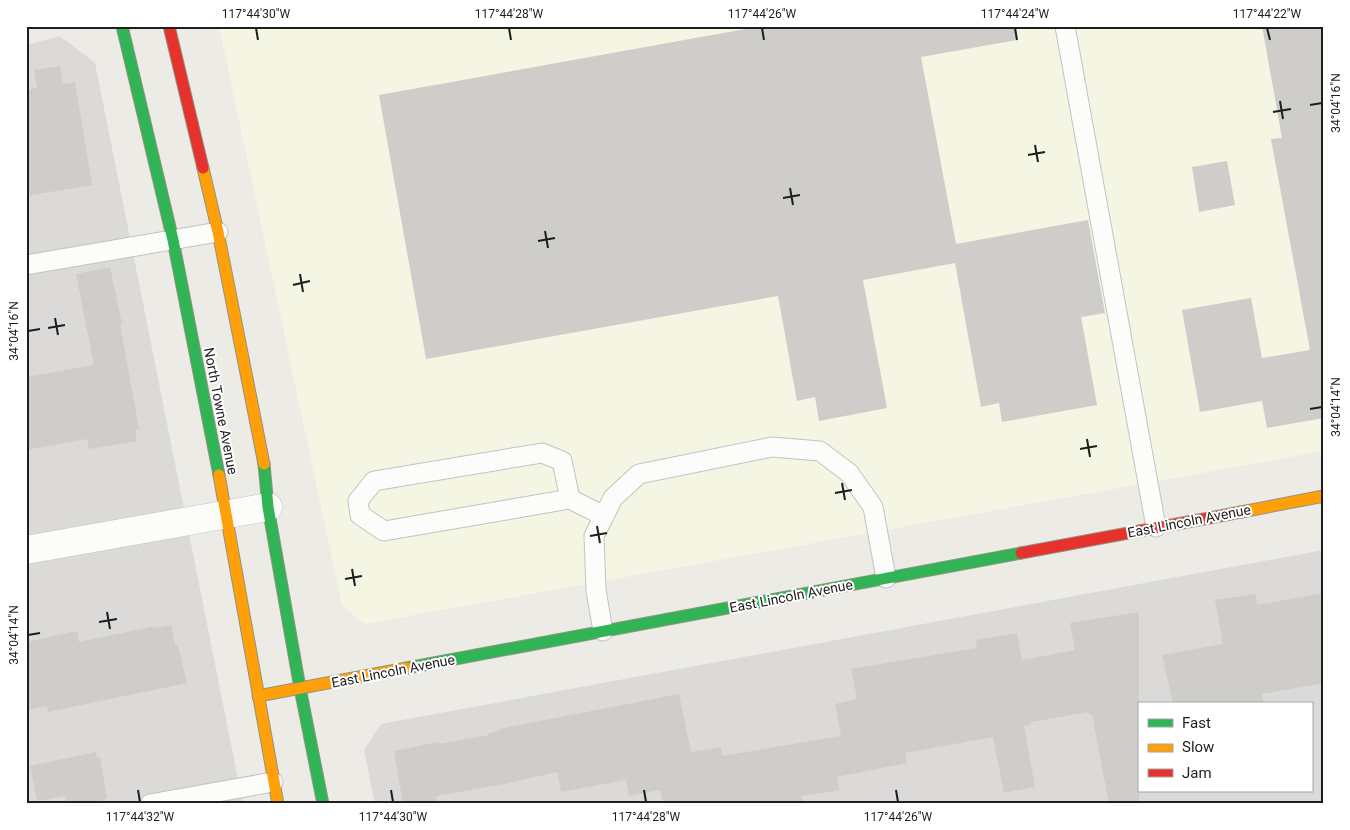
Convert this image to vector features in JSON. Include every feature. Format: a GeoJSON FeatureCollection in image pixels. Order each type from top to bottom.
{"type":"FeatureCollection","features":[{"type":"Feature","properties":{"kind":"main road","name":"North Towne Avenue"},"geometry":{"type":"LineString","coordinates":[[122,26],[173,240],[216,457],[278,804]]}},
{"type":"Feature","properties":{"kind":"main road"},"geometry":{"type":"LineString","coordinates":[[169,26],[218,232],[263,458],[268,507],[323,804]]}},
{"type":"Feature","properties":{"kind":"main road","name":"East Lincoln Avenue"},"geometry":{"type":"LineString","coordinates":[[258,696],[1324,496]]}},
{"type":"Feature","properties":{"kind":"street"},"geometry":{"type":"LineString","coordinates":[[26,550],[268,507]]}},
{"type":"Feature","properties":{"kind":"lane"},"geometry":{"type":"LineString","coordinates":[[1065,26],[1156,527]]}},
{"type":"Feature","properties":{"kind":"lane"},"geometry":{"type":"LineString","coordinates":[[26,265],[218,232]]}},
{"type":"Feature","properties":{"kind":"lane"},"geometry":{"type":"LineString","coordinates":[[603,631],[596,590],[594,536],[614,498],[639,474],[772,447],[820,451],[849,473],[873,507],[886,578]]}},
{"type":"Feature","properties":{"kind":"lane"},"geometry":{"type":"LineString","coordinates":[[570,499],[562,461],[542,453],[374,481],[358,501],[360,516],[384,531],[570,499],[604,516]]}},
{"type":"Feature","properties":{"kind":"lane"},"geometry":{"type":"LineString","coordinates":[[150,804],[274,782]]}},
{"type":"Feature","properties":{"kind":"shaded area"},"geometry":{"type":"Polygon","coordinates":[[[219,26],[1324,26],[1324,451],[365,624],[342,606],[219,26]]]}},
{"type":"Feature","properties":{"kind":"shaded area"},"geometry":{"type":"Polygon","coordinates":[[[60,36],[95,63],[243,804],[26,804],[26,45],[60,36]]]}},
{"type":"Feature","properties":{"kind":"shaded area"},"geometry":{"type":"Polygon","coordinates":[[[1324,550],[1324,804],[375,804],[364,750],[381,724],[1324,550]]]}},
{"type":"Feature","properties":{"kind":"building"},"geometry":{"type":"Polygon","coordinates":[[[762,26],[1016,26],[1017,40],[921,57],[956,244],[1088,220],[1105,313],[1081,317],[1097,405],[1002,422],[999,403],[981,407],[955,263],[863,280],[887,408],[819,421],[815,397],[797,401],[778,296],[426,359],[379,95],[762,26]]]}},
{"type":"Feature","properties":{"kind":"building"},"geometry":{"type":"Polygon","coordinates":[[[1262,26],[1324,26],[1324,418],[1267,428],[1262,401],[1200,412],[1182,310],[1251,298],[1262,358],[1310,350],[1271,139],[1282,138],[1262,26]]]}},
{"type":"Feature","properties":{"kind":"building"},"geometry":{"type":"Polygon","coordinates":[[[60,66],[63,84],[75,82],[92,185],[26,196],[26,90],[37,88],[34,70],[60,66]]]}},
{"type":"Feature","properties":{"kind":"building"},"geometry":{"type":"Polygon","coordinates":[[[1227,161],[1235,205],[1199,212],[1192,167],[1227,161]]]}},
{"type":"Feature","properties":{"kind":"building"},"geometry":{"type":"Polygon","coordinates":[[[110,267],[122,324],[120,324],[139,429],[135,430],[137,441],[89,449],[87,439],[26,450],[26,377],[94,365],[76,274],[110,267]]]}},
{"type":"Feature","properties":{"kind":"building"},"geometry":{"type":"Polygon","coordinates":[[[1324,593],[1324,683],[1262,694],[1264,702],[1173,702],[1162,655],[1223,644],[1215,600],[1256,594],[1257,605],[1324,593]]]}},
{"type":"Feature","properties":{"kind":"building"},"geometry":{"type":"Polygon","coordinates":[[[1139,612],[1139,804],[1109,804],[1092,714],[1088,712],[1031,722],[1031,725],[1024,726],[1035,787],[1004,793],[993,737],[905,753],[907,763],[837,777],[839,790],[802,796],[804,804],[663,804],[660,790],[629,796],[626,780],[561,792],[557,772],[436,796],[438,804],[403,804],[394,751],[489,735],[489,733],[499,731],[499,729],[679,694],[691,752],[721,747],[722,756],[841,736],[835,704],[857,699],[851,669],[977,648],[976,640],[1017,633],[1022,660],[1075,650],[1070,623],[1139,612]]]}},
{"type":"Feature","properties":{"kind":"building"},"geometry":{"type":"Polygon","coordinates":[[[171,625],[187,683],[48,712],[47,706],[26,710],[26,642],[77,631],[79,642],[155,626],[155,628],[171,625]]]}},
{"type":"Feature","properties":{"kind":"building"},"geometry":{"type":"Polygon","coordinates":[[[96,752],[97,758],[100,757],[107,799],[86,804],[66,804],[65,796],[37,801],[30,766],[96,752]]]}},
{"type":"Feature","properties":{"kind":"traffic: fast"},"geometry":{"type":"LineString","coordinates":[[122,26],[173,240],[219,475]]}},
{"type":"Feature","properties":{"kind":"traffic: fast"},"geometry":{"type":"LineString","coordinates":[[264,464],[268,507],[323,804]]}},
{"type":"Feature","properties":{"kind":"traffic: fast"},"geometry":{"type":"LineString","coordinates":[[407,668],[1021,553]]}},
{"type":"Feature","properties":{"kind":"traffic: slow"},"geometry":{"type":"LineString","coordinates":[[203,168],[218,232],[264,464]]}},
{"type":"Feature","properties":{"kind":"traffic: slow"},"geometry":{"type":"LineString","coordinates":[[219,475],[278,804]]}},
{"type":"Feature","properties":{"kind":"traffic: slow"},"geometry":{"type":"LineString","coordinates":[[1241,512],[1324,496]]}},
{"type":"Feature","properties":{"kind":"traffic: slow"},"geometry":{"type":"LineString","coordinates":[[258,696],[407,668]]}},
{"type":"Feature","properties":{"kind":"traffic: jam"},"geometry":{"type":"LineString","coordinates":[[169,26],[203,168]]}},
{"type":"Feature","properties":{"kind":"traffic: jam"},"geometry":{"type":"LineString","coordinates":[[1021,553],[1241,512]]}}]}
